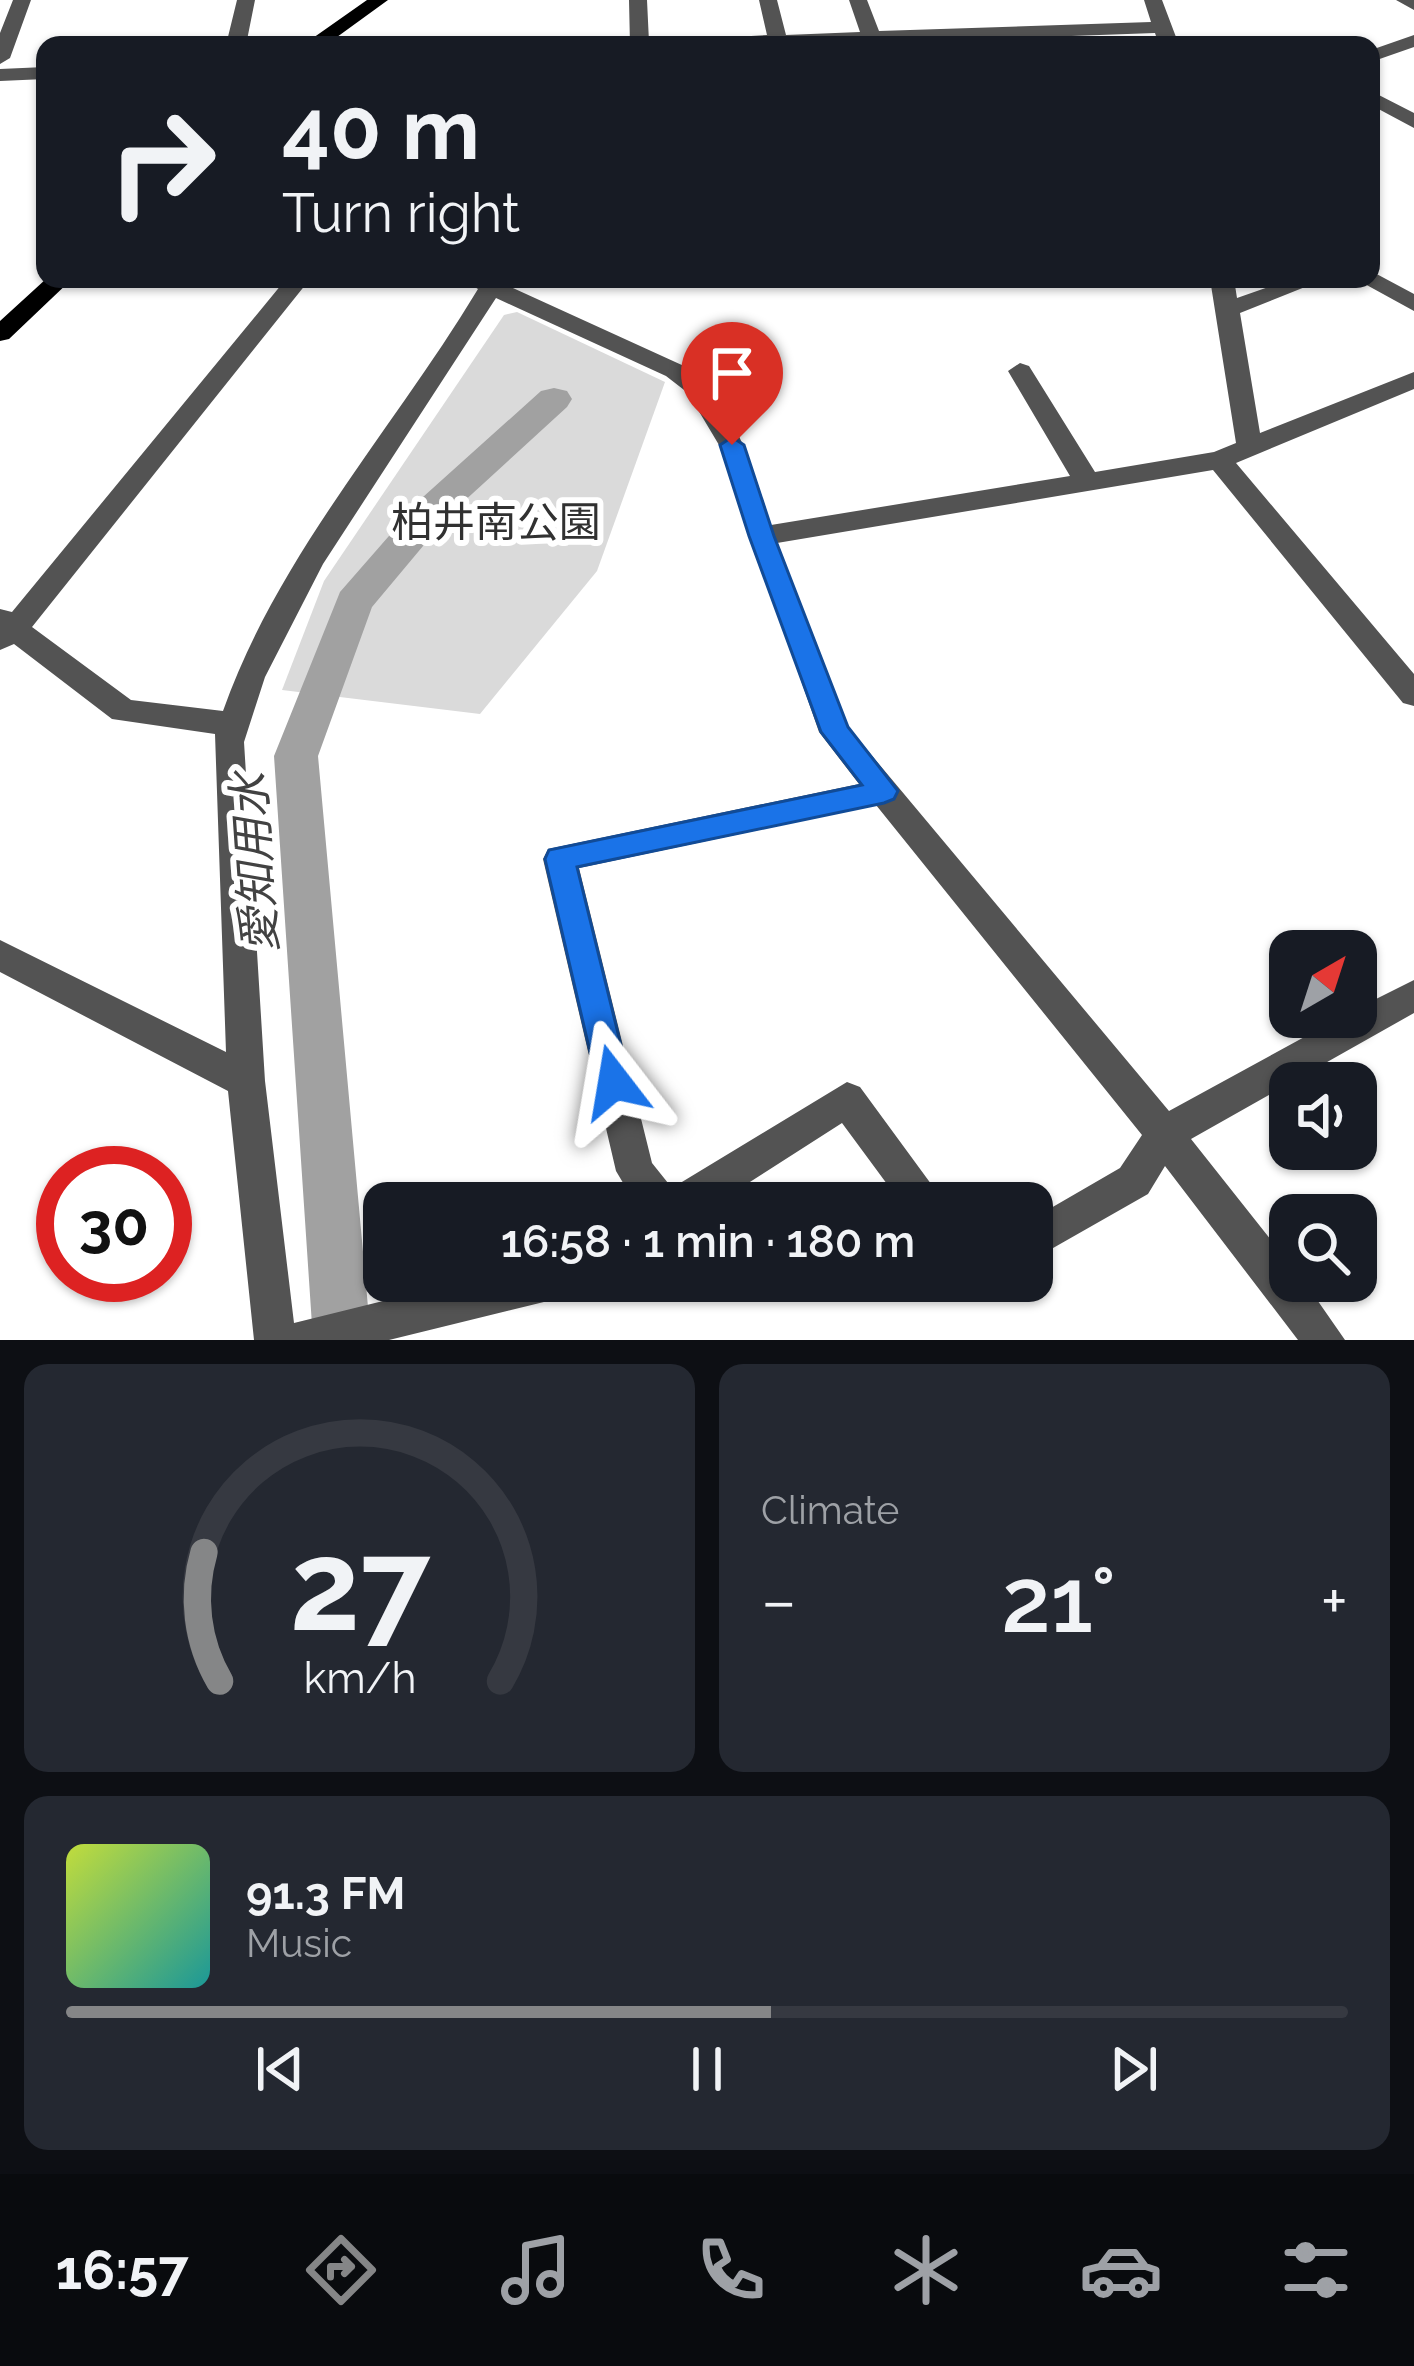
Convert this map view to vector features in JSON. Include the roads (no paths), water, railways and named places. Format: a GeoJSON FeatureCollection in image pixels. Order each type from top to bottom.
{"type":"FeatureCollection","features":[{"type":"Feature","properties":{"kind":"main road"},"geometry":{"type":"LineString","coordinates":[[326,36],[379,0]]}},
{"type":"Feature","properties":{"kind":"main road"},"geometry":{"type":"LineString","coordinates":[[0,333],[50,288]]}},
{"type":"Feature","properties":{"kind":"street"},"geometry":{"type":"LineString","coordinates":[[0,58],[22,0]]}},
{"type":"Feature","properties":{"kind":"street"},"geometry":{"type":"LineString","coordinates":[[238,36],[246,0]]}},
{"type":"Feature","properties":{"kind":"street"},"geometry":{"type":"LineString","coordinates":[[638,0],[640,36]]}},
{"type":"Feature","properties":{"kind":"street"},"geometry":{"type":"LineString","coordinates":[[768,0],[784,36]]}},
{"type":"Feature","properties":{"kind":"street"},"geometry":{"type":"LineString","coordinates":[[858,0],[871,36]]}},
{"type":"Feature","properties":{"kind":"street"},"geometry":{"type":"LineString","coordinates":[[1155,0],[1167,36]]}},
{"type":"Feature","properties":{"kind":"street"},"geometry":{"type":"LineString","coordinates":[[1406,0],[1414,4]]}},
{"type":"Feature","properties":{"kind":"street"},"geometry":{"type":"LineString","coordinates":[[0,75],[36,73]]}},
{"type":"Feature","properties":{"kind":"street"},"geometry":{"type":"LineString","coordinates":[[1380,102],[1414,122]]}},
{"type":"Feature","properties":{"kind":"street"},"geometry":{"type":"LineString","coordinates":[[1380,283],[1414,304]]}},
{"type":"Feature","properties":{"kind":"street"},"geometry":{"type":"LineString","coordinates":[[233,724],[123,711],[5,629],[290,288]]}},
{"type":"Feature","properties":{"kind":"street"},"geometry":{"type":"LineString","coordinates":[[275,1340],[246,1082],[228,742],[250,673],[331,522],[466,332],[481,288]]}},
{"type":"Feature","properties":{"kind":"street"},"geometry":{"type":"LineString","coordinates":[[494,288],[676,371],[698,388],[732,445],[761,536],[836,732],[1164,1134],[1324,1340]]}},
{"type":"Feature","properties":{"kind":"street"},"geometry":{"type":"LineString","coordinates":[[1223,288],[1250,449]]}},
{"type":"Feature","properties":{"kind":"street"},"geometry":{"type":"LineString","coordinates":[[1226,310],[1288,288]]}},
{"type":"Feature","properties":{"kind":"street"},"geometry":{"type":"LineString","coordinates":[[1020,371],[1088,483]]}},
{"type":"Feature","properties":{"kind":"street"},"geometry":{"type":"LineString","coordinates":[[761,536],[1219,460],[1414,380]]}},
{"type":"Feature","properties":{"kind":"street"},"geometry":{"type":"LineString","coordinates":[[1219,460],[1414,695]]}},
{"type":"Feature","properties":{"kind":"street"},"geometry":{"type":"LineString","coordinates":[[643,1182],[635,1171],[560,859],[884,791]]}},
{"type":"Feature","properties":{"kind":"street"},"geometry":{"type":"LineString","coordinates":[[0,956],[246,1082]]}},
{"type":"Feature","properties":{"kind":"street"},"geometry":{"type":"LineString","coordinates":[[1053,1229],[1134,1181],[1164,1134],[1414,995]]}},
{"type":"Feature","properties":{"kind":"street"},"geometry":{"type":"LineString","coordinates":[[716,1182],[847,1099],[909,1182]]}},
{"type":"Feature","properties":{"kind":"street"},"geometry":{"type":"LineString","coordinates":[[304,1340],[459,1302]]}},
{"type":"Feature","properties":{"kind":"waterway","name":"愛知用水"},"geometry":{"type":"LineString","coordinates":[[342,1340],[296,756],[354,602],[436,506],[554,399]]}},
{"type":"Feature","properties":{"kind":"park label","name":"柏井南公園"},"geometry":{"type":"Point","coordinates":[496,522]}}]}
